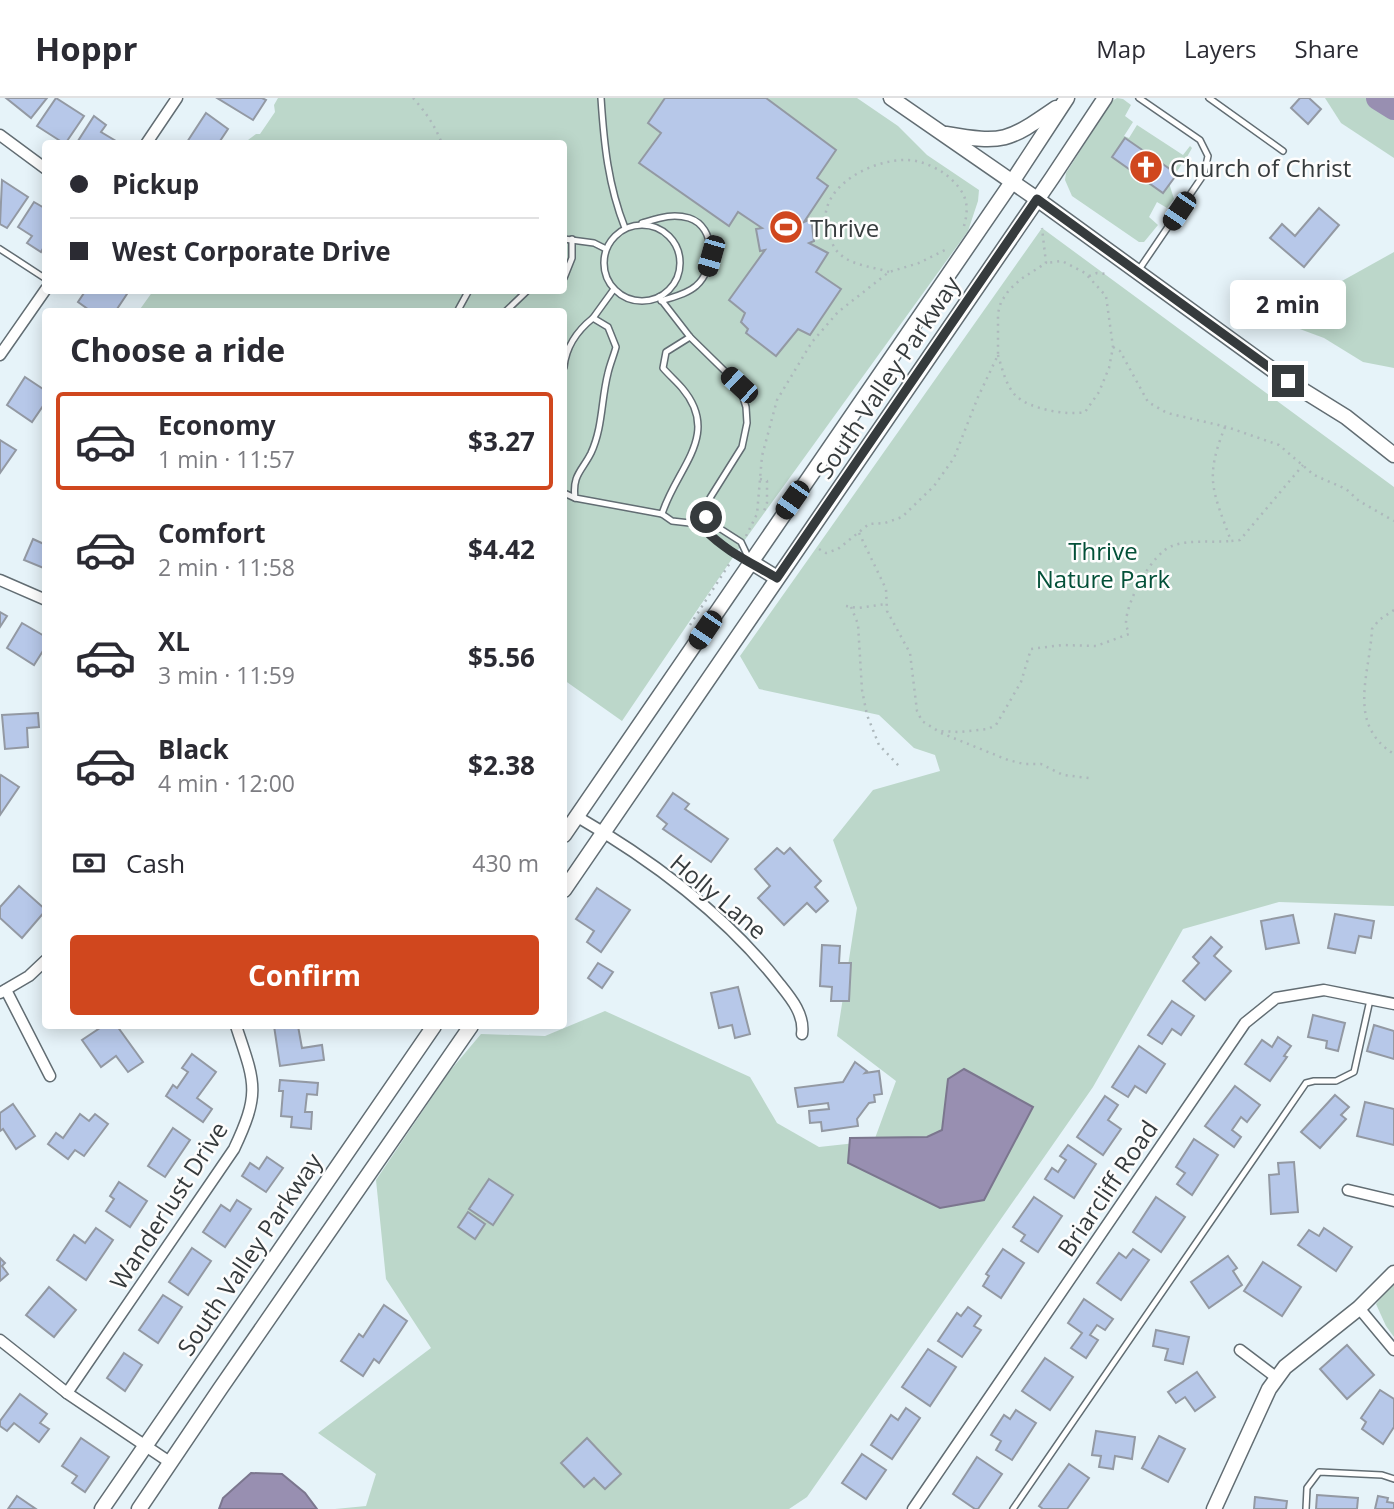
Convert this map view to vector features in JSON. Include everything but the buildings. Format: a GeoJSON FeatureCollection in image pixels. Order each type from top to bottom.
{"type":"FeatureCollection","features":[{"type":"Feature","properties":{"kind":"main road"},"geometry":{"type":"LineString","coordinates":[[891,98],[1037,199],[1288,381],[1346,417],[1394,455]]}},
{"type":"Feature","properties":{"kind":"main road","name":"South Valley Parkway"},"geometry":{"type":"LineString","coordinates":[[567,886],[1105,98]]}},
{"type":"Feature","properties":{"kind":"main road"},"geometry":{"type":"LineString","coordinates":[[941,133],[982,140],[1004,139],[1019,133],[1065,101]]}},
{"type":"Feature","properties":{"kind":"main road","name":"South Valley Parkway"},"geometry":{"type":"LineString","coordinates":[[567,830],[1065,101]]}},
{"type":"Feature","properties":{"kind":"main road"},"geometry":{"type":"LineString","coordinates":[[751,562],[777,578]]}},
{"type":"Feature","properties":{"kind":"main road","name":"South Valley Parkway"},"geometry":{"type":"LineString","coordinates":[[102,1509],[432,1029]]}},
{"type":"Feature","properties":{"kind":"main road","name":"South Valley Parkway"},"geometry":{"type":"LineString","coordinates":[[139,1509],[469,1029]]}},
{"type":"Feature","properties":{"kind":"main road"},"geometry":{"type":"LineString","coordinates":[[1214,1509],[1269,1390],[1285,1367],[1359,1308],[1394,1273]]}},
{"type":"Feature","properties":{"kind":"street"},"geometry":{"type":"LineString","coordinates":[[149,140],[177,98]]}},
{"type":"Feature","properties":{"kind":"street"},"geometry":{"type":"LineString","coordinates":[[0,135],[42,166]]}},
{"type":"Feature","properties":{"kind":"street"},"geometry":{"type":"LineString","coordinates":[[0,355],[43,294]]}},
{"type":"Feature","properties":{"kind":"street"},"geometry":{"type":"LineString","coordinates":[[0,580],[42,598]]}},
{"type":"Feature","properties":{"kind":"street","name":"Holly Lane"},"geometry":{"type":"LineString","coordinates":[[576,816],[685,890],[725,922],[756,954],[791,999],[804,1022],[802,1034]]}},
{"type":"Feature","properties":{"kind":"street"},"geometry":{"type":"LineString","coordinates":[[42,964],[29,976],[3,992],[50,1076]]}},
{"type":"Feature","properties":{"kind":"street","name":"Briarcliff Road"},"geometry":{"type":"LineString","coordinates":[[913,1509],[1245,1023],[1276,998],[1324,990],[1394,1004]]}},
{"type":"Feature","properties":{"kind":"street","name":"Wanderlust Drive"},"geometry":{"type":"LineString","coordinates":[[67,1393],[234,1149],[245,1126],[254,1100],[254,1086],[237,1029]]}},
{"type":"Feature","properties":{"kind":"street"},"geometry":{"type":"LineString","coordinates":[[1348,1190],[1394,1201]]}},
{"type":"Feature","properties":{"kind":"street"},"geometry":{"type":"LineString","coordinates":[[1359,1308],[1394,1350]]}},
{"type":"Feature","properties":{"kind":"street"},"geometry":{"type":"LineString","coordinates":[[0,1340],[67,1393],[171,1463]]}},
{"type":"Feature","properties":{"kind":"street"},"geometry":{"type":"LineString","coordinates":[[1240,1350],[1277,1378]]}},
{"type":"Feature","properties":{"kind":"lane"},"geometry":{"type":"LineString","coordinates":[[601,98],[603,139],[612,195],[625,228]]}},
{"type":"Feature","properties":{"kind":"lane"},"geometry":{"type":"LineString","coordinates":[[1138,271],[1203,174],[1208,156],[1200,140],[1139,98]]}},
{"type":"Feature","properties":{"kind":"lane"},"geometry":{"type":"LineString","coordinates":[[1209,98],[1283,151]]}},
{"type":"Feature","properties":{"kind":"lane"},"geometry":{"type":"LineString","coordinates":[[671,215],[693,219],[708,235],[711,256],[705,277],[694,288],[660,299],[636,300],[614,289],[607,280],[604,268],[606,249],[615,235],[625,228],[639,224],[671,215]]}},
{"type":"Feature","properties":{"kind":"lane"},"geometry":{"type":"LineString","coordinates":[[639,224],[652,225],[663,231],[678,252],[680,265],[677,278],[660,299]]}},
{"type":"Feature","properties":{"kind":"lane"},"geometry":{"type":"LineString","coordinates":[[567,239],[594,243],[606,249]]}},
{"type":"Feature","properties":{"kind":"lane"},"geometry":{"type":"LineString","coordinates":[[567,270],[572,258],[572,239]]}},
{"type":"Feature","properties":{"kind":"lane"},"geometry":{"type":"LineString","coordinates":[[0,249],[42,276]]}},
{"type":"Feature","properties":{"kind":"lane"},"geometry":{"type":"LineString","coordinates":[[567,357],[582,326],[593,318],[614,289]]}},
{"type":"Feature","properties":{"kind":"lane"},"geometry":{"type":"LineString","coordinates":[[509,308],[524,294]]}},
{"type":"Feature","properties":{"kind":"lane"},"geometry":{"type":"LineString","coordinates":[[660,299],[690,337],[739,385],[746,407],[747,423],[742,447],[710,498],[705,530],[735,555],[751,562]]}},
{"type":"Feature","properties":{"kind":"lane"},"geometry":{"type":"LineString","coordinates":[[575,498],[574,486],[578,471],[589,456],[599,433],[608,373],[617,347],[608,327],[593,318]]}},
{"type":"Feature","properties":{"kind":"lane"},"geometry":{"type":"LineString","coordinates":[[662,514],[667,498],[699,438],[699,421],[691,401],[683,388],[663,368],[666,352],[690,337]]}},
{"type":"Feature","properties":{"kind":"lane"},"geometry":{"type":"LineString","coordinates":[[567,494],[662,514],[672,521],[716,526],[742,544],[751,562]]}},
{"type":"Feature","properties":{"kind":"lane"},"geometry":{"type":"LineString","coordinates":[[1013,1509],[1306,1083],[1314,1080],[1336,1081],[1354,1072],[1370,999]]}},
{"type":"Feature","properties":{"kind":"lane"},"geometry":{"type":"LineString","coordinates":[[1306,1509],[1307,1488],[1319,1472],[1382,1475],[1394,1479]]}},
{"type":"Feature","properties":{"kind":"path"},"geometry":{"type":"LineString","coordinates":[[413,98],[422,107],[441,140]]}},
{"type":"Feature","properties":{"kind":"path"},"geometry":{"type":"LineString","coordinates":[[889,272],[847,259],[835,250],[828,232],[826,211],[833,193],[856,173],[871,166],[908,160],[947,175],[963,190],[968,212],[962,234]]}},
{"type":"Feature","properties":{"kind":"path"},"geometry":{"type":"LineString","coordinates":[[1042,228],[1046,263]]}},
{"type":"Feature","properties":{"kind":"path"},"geometry":{"type":"LineString","coordinates":[[742,544],[757,514],[767,432],[777,400],[812,342],[838,312],[889,272],[919,263],[955,242]]}},
{"type":"Feature","properties":{"kind":"path"},"geometry":{"type":"LineString","coordinates":[[1062,261],[1089,276],[1106,296],[1113,346],[1106,376],[1085,412],[1072,415],[1023,401],[1010,387],[998,355],[1001,302],[1009,290],[1046,263],[1062,261]]}},
{"type":"Feature","properties":{"kind":"path"},"geometry":{"type":"LineString","coordinates":[[1089,276],[1097,273],[1108,274]]}},
{"type":"Feature","properties":{"kind":"path"},"geometry":{"type":"LineString","coordinates":[[1113,346],[1120,351],[1148,402],[1167,414],[1225,427],[1279,445],[1314,475],[1346,489],[1359,501],[1394,521]]}},
{"type":"Feature","properties":{"kind":"path"},"geometry":{"type":"LineString","coordinates":[[819,550],[825,553],[838,549],[869,524],[885,523],[902,517],[934,486],[954,458],[998,355]]}},
{"type":"Feature","properties":{"kind":"path"},"geometry":{"type":"LineString","coordinates":[[1225,427],[1212,465],[1213,488],[1231,541]]}},
{"type":"Feature","properties":{"kind":"path"},"geometry":{"type":"LineString","coordinates":[[938,731],[960,732],[988,729],[996,725],[1021,682],[1031,649],[1062,645],[1096,646],[1129,634],[1126,623],[1135,592],[1147,569],[1168,547],[1189,541],[1240,541],[1303,465]]}},
{"type":"Feature","properties":{"kind":"path"},"geometry":{"type":"LineString","coordinates":[[760,479],[767,481],[767,503],[764,511]]}},
{"type":"Feature","properties":{"kind":"path"},"geometry":{"type":"LineString","coordinates":[[859,533],[886,589],[887,611],[910,653],[917,710],[922,721],[938,731],[1008,760],[1041,764],[1063,775],[1089,778]]}},
{"type":"Feature","properties":{"kind":"path"},"geometry":{"type":"LineString","coordinates":[[685,633],[735,555]]}},
{"type":"Feature","properties":{"kind":"path"},"geometry":{"type":"LineString","coordinates":[[846,606],[876,607],[886,604]]}},
{"type":"Feature","properties":{"kind":"path"},"geometry":{"type":"LineString","coordinates":[[851,607],[858,624],[862,690],[867,715],[879,745],[899,766]]}},
{"type":"Feature","properties":{"kind":"path"},"geometry":{"type":"LineString","coordinates":[[1394,610],[1379,620],[1372,629],[1363,703],[1371,733],[1394,754]]}},
{"type":"Feature","properties":{"kind":"green space"},"geometry":{"type":"Polygon","coordinates":[[[278,98],[857,98],[898,126],[927,155],[979,190],[978,201],[968,231],[744,541],[622,721],[567,682],[567,308],[141,308],[151,294],[567,294],[567,140],[248,140],[260,134],[275,112],[274,105],[278,98]]]}},
{"type":"Feature","properties":{"kind":"green space"},"geometry":{"type":"Polygon","coordinates":[[[1117,98],[1131,105],[1125,116],[1133,122],[1124,136],[1129,138],[1137,125],[1183,155],[1190,146],[1192,148],[1187,157],[1192,161],[1188,168],[1182,164],[1169,183],[1174,199],[1167,208],[1157,202],[1149,217],[1158,225],[1144,242],[1139,242],[1072,196],[1065,180],[1066,173],[1112,101],[1117,98]]]}},
{"type":"Feature","properties":{"kind":"green space"},"geometry":{"type":"Polygon","coordinates":[[[1325,98],[1394,98],[1394,158],[1341,123],[1325,98]]]}},
{"type":"Feature","properties":{"kind":"green space","name":"Thrive Nature Park"},"geometry":{"type":"Polygon","coordinates":[[[1042,228],[1394,487],[1394,906],[1279,902],[1183,929],[1093,1087],[807,1497],[789,1509],[335,1509],[366,1506],[376,1474],[318,1433],[431,1348],[386,1279],[376,1180],[449,1072],[481,1034],[545,1036],[605,1011],[750,1077],[777,1123],[819,1147],[874,1141],[896,1081],[837,1036],[857,908],[833,840],[873,790],[940,771],[935,755],[914,748],[879,715],[759,689],[740,656],[1042,228]]]}},
{"type":"Feature","properties":{"kind":"green space"},"geometry":{"type":"Polygon","coordinates":[[[1394,252],[1394,368],[1363,362],[1324,338],[1243,308],[1284,284],[1333,286],[1394,252]]]}},
{"type":"Feature","properties":{"kind":"green space"},"geometry":{"type":"Polygon","coordinates":[[[1394,1282],[1394,1337],[1376,1304],[1394,1282]]]}},
{"type":"Feature","properties":{"kind":"shaded area"},"geometry":{"type":"Polygon","coordinates":[[[964,1069],[1033,1107],[984,1200],[940,1208],[848,1163],[850,1138],[927,1137],[942,1130],[948,1079],[964,1069]]]}},
{"type":"Feature","properties":{"kind":"shaded area"},"geometry":{"type":"Polygon","coordinates":[[[251,1473],[282,1474],[305,1493],[317,1509],[219,1509],[223,1498],[251,1473]]]}},
{"type":"Feature","properties":{"kind":"waterway"},"geometry":{"type":"LineString","coordinates":[[1378,98],[1394,108]]}},
{"type":"Feature","properties":{"kind":"place","name":"Church of Christ"},"geometry":{"type":"Point","coordinates":[1146,167]}},
{"type":"Feature","properties":{"kind":"place","name":"Thrive"},"geometry":{"type":"Point","coordinates":[786,227]}},
{"type":"Feature","properties":{"kind":"route"},"geometry":{"type":"LineString","coordinates":[[706,517],[705,530],[711,536],[733,553],[777,578],[1037,199],[1288,381]]}}]}
